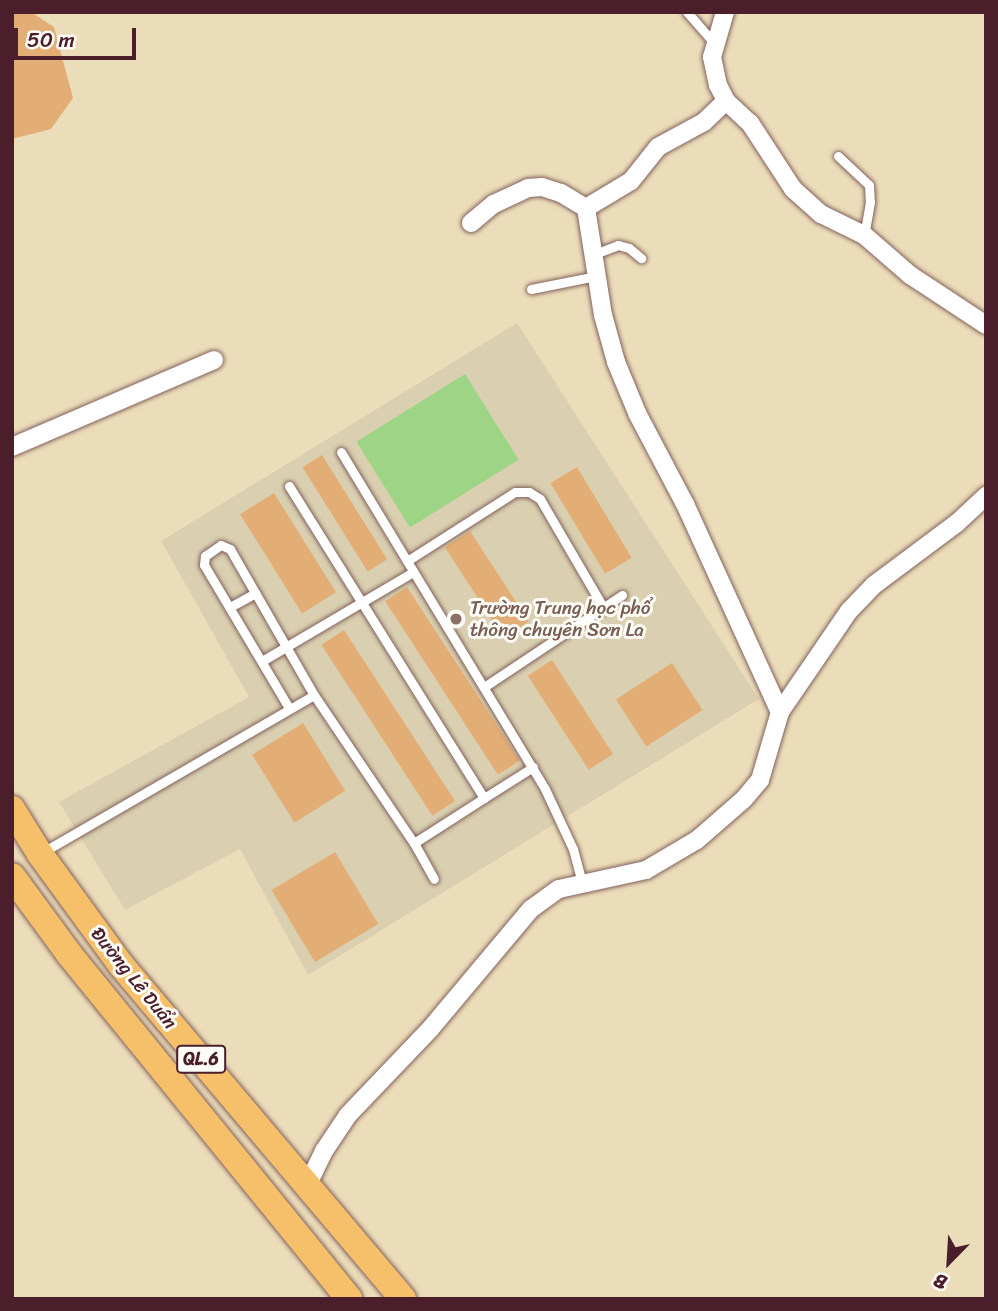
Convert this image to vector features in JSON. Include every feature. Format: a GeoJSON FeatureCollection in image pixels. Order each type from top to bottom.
{"type":"FeatureCollection","features":[{"type":"Feature","properties":{"kind":"main road","name":"Đường Lê Duẩn"},"geometry":{"type":"LineString","coordinates":[[12,809],[40,854],[121,964],[306,1188],[403,1299]]}},
{"type":"Feature","properties":{"kind":"main road","name":"Đường Lê Duẩn"},"geometry":{"type":"LineString","coordinates":[[12,876],[69,954],[349,1299]]}},
{"type":"Feature","properties":{"kind":"main road"},"geometry":{"type":"LineString","coordinates":[[317,1261],[348,1237]]}},
{"type":"Feature","properties":{"kind":"street"},"geometry":{"type":"LineString","coordinates":[[725,12],[714,43],[713,71],[726,101],[750,123],[793,189],[821,214],[864,235],[910,275],[986,325]]}},
{"type":"Feature","properties":{"kind":"street"},"geometry":{"type":"LineString","coordinates":[[586,208],[631,181],[657,147],[704,122],[726,101]]}},
{"type":"Feature","properties":{"kind":"street"},"geometry":{"type":"LineString","coordinates":[[471,223],[494,204],[528,188],[542,187],[561,193],[586,208]]}},
{"type":"Feature","properties":{"kind":"street"},"geometry":{"type":"LineString","coordinates":[[586,208],[603,315],[628,392],[685,504],[780,712]]}},
{"type":"Feature","properties":{"kind":"street"},"geometry":{"type":"LineString","coordinates":[[12,447],[214,360]]}},
{"type":"Feature","properties":{"kind":"street"},"geometry":{"type":"LineString","coordinates":[[306,1188],[324,1151],[348,1115],[423,1038],[531,909],[559,888],[624,877],[646,870],[697,840],[722,820],[760,780],[780,712],[849,611],[874,585],[957,523],[986,496]]}},
{"type":"Feature","properties":{"kind":"lane"},"geometry":{"type":"LineString","coordinates":[[687,12],[714,43]]}},
{"type":"Feature","properties":{"kind":"lane"},"geometry":{"type":"LineString","coordinates":[[838,156],[869,185],[870,202],[864,235]]}},
{"type":"Feature","properties":{"kind":"lane"},"geometry":{"type":"LineString","coordinates":[[592,255],[618,245],[629,248],[640,258]]}},
{"type":"Feature","properties":{"kind":"lane"},"geometry":{"type":"LineString","coordinates":[[531,289],[596,276]]}},
{"type":"Feature","properties":{"kind":"lane"},"geometry":{"type":"LineString","coordinates":[[341,452],[533,767],[561,820],[582,883]]}},
{"type":"Feature","properties":{"kind":"lane"},"geometry":{"type":"LineString","coordinates":[[289,486],[365,603],[484,798]]}},
{"type":"Feature","properties":{"kind":"lane"},"geometry":{"type":"LineString","coordinates":[[407,561],[515,492],[529,492],[540,499],[603,607]]}},
{"type":"Feature","properties":{"kind":"lane"},"geometry":{"type":"LineString","coordinates":[[289,708],[203,562],[205,555],[220,545],[230,549],[314,695],[414,843],[434,879]]}},
{"type":"Feature","properties":{"kind":"lane"},"geometry":{"type":"LineString","coordinates":[[262,661],[365,603],[413,572]]}},
{"type":"Feature","properties":{"kind":"lane"},"geometry":{"type":"LineString","coordinates":[[230,607],[255,593]]}},
{"type":"Feature","properties":{"kind":"lane"},"geometry":{"type":"LineString","coordinates":[[484,687],[622,595]]}},
{"type":"Feature","properties":{"kind":"lane"},"geometry":{"type":"LineString","coordinates":[[40,854],[314,695]]}},
{"type":"Feature","properties":{"kind":"lane"},"geometry":{"type":"LineString","coordinates":[[414,843],[533,767]]}},
{"type":"Feature","properties":{"kind":"shaded area","name":"Trường Trung học phổ thông chuyên Sơn La"},"geometry":{"type":"Polygon","coordinates":[[[517,323],[759,699],[308,975],[240,849],[125,910],[59,802],[249,697],[161,541],[517,323]]]}},
{"type":"Feature","properties":{"kind":"green space"},"geometry":{"type":"Polygon","coordinates":[[[465,374],[519,460],[410,527],[356,442],[465,374]]]}},
{"type":"Feature","properties":{"kind":"building"},"geometry":{"type":"Polygon","coordinates":[[[12,12],[31,12],[54,27],[73,98],[51,129],[12,139],[12,12]]]}},
{"type":"Feature","properties":{"kind":"building"},"geometry":{"type":"Polygon","coordinates":[[[322,455],[387,559],[368,571],[302,467],[322,455]]]}},
{"type":"Feature","properties":{"kind":"building"},"geometry":{"type":"Polygon","coordinates":[[[577,467],[632,558],[605,574],[550,483],[577,467]]]}},
{"type":"Feature","properties":{"kind":"building"},"geometry":{"type":"Polygon","coordinates":[[[274,493],[336,592],[302,613],[240,514],[274,493]]]}},
{"type":"Feature","properties":{"kind":"building"},"geometry":{"type":"Polygon","coordinates":[[[470,531],[529,622],[504,638],[445,547],[470,531]]]}},
{"type":"Feature","properties":{"kind":"building"},"geometry":{"type":"Polygon","coordinates":[[[407,587],[520,761],[498,775],[385,601],[407,587]]]}},
{"type":"Feature","properties":{"kind":"building"},"geometry":{"type":"Polygon","coordinates":[[[344,630],[455,801],[432,816],[321,645],[344,630]]]}},
{"type":"Feature","properties":{"kind":"building"},"geometry":{"type":"Polygon","coordinates":[[[552,660],[613,754],[589,770],[528,676],[552,660]]]}},
{"type":"Feature","properties":{"kind":"building"},"geometry":{"type":"Polygon","coordinates":[[[672,663],[702,710],[646,746],[616,699],[672,663]]]}},
{"type":"Feature","properties":{"kind":"building"},"geometry":{"type":"Polygon","coordinates":[[[303,723],[345,791],[295,823],[252,755],[303,723]]]}},
{"type":"Feature","properties":{"kind":"building"},"geometry":{"type":"Polygon","coordinates":[[[335,852],[378,924],[315,962],[272,890],[335,852]]]}},
{"type":"Feature","properties":{"kind":"place","name":"Trường Trung học phổ thông chuyên Sơn La"},"geometry":{"type":"Point","coordinates":[456,619]}}]}
